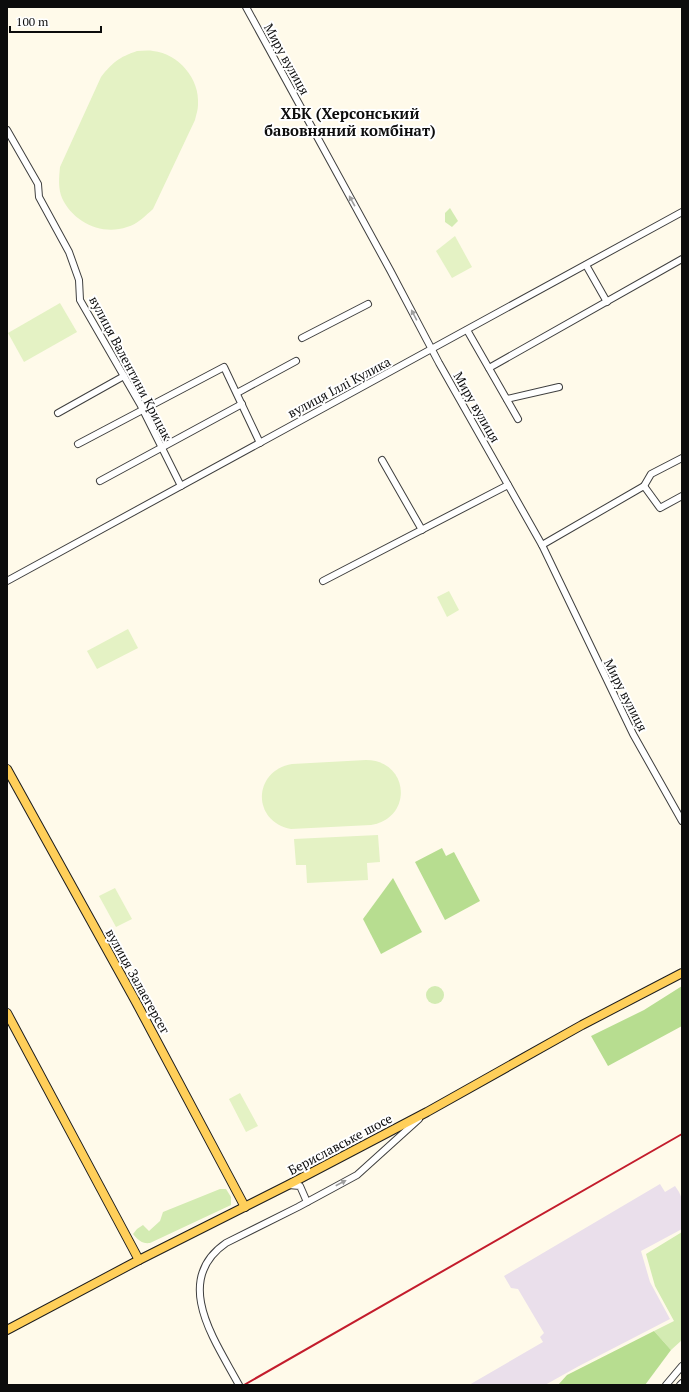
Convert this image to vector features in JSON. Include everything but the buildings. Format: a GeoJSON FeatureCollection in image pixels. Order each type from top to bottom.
{"type":"FeatureCollection","features":[{"type":"Feature","properties":{"kind":"main road","name":"вулиця Залаегерсег"},"geometry":{"type":"LineString","coordinates":[[7,769],[149,1027],[245,1207]]}},
{"type":"Feature","properties":{"kind":"main road","name":"Бериславське шосе"},"geometry":{"type":"LineString","coordinates":[[7,1330],[139,1260],[288,1185],[427,1112],[582,1025],[682,973]]}},
{"type":"Feature","properties":{"kind":"main road"},"geometry":{"type":"LineString","coordinates":[[7,1013],[139,1260]]}},
{"type":"Feature","properties":{"kind":"street","name":"Миру вулиця"},"geometry":{"type":"LineString","coordinates":[[246,7],[390,270],[432,350],[542,545],[627,723],[682,821]]}},
{"type":"Feature","properties":{"kind":"street","name":"вулиця Валентини Крицак"},"geometry":{"type":"LineString","coordinates":[[7,130],[38,184],[39,196],[70,252],[79,280],[80,300],[143,410],[181,486]]}},
{"type":"Feature","properties":{"kind":"street","name":"вулиця Іллі Кулика"},"geometry":{"type":"LineString","coordinates":[[7,582],[682,212]]}},
{"type":"Feature","properties":{"kind":"street"},"geometry":{"type":"LineString","coordinates":[[489,368],[682,259]]}},
{"type":"Feature","properties":{"kind":"street"},"geometry":{"type":"LineString","coordinates":[[586,265],[607,302]]}},
{"type":"Feature","properties":{"kind":"street"},"geometry":{"type":"LineString","coordinates":[[302,338],[368,304]]}},
{"type":"Feature","properties":{"kind":"street"},"geometry":{"type":"LineString","coordinates":[[467,330],[518,419]]}},
{"type":"Feature","properties":{"kind":"street"},"geometry":{"type":"LineString","coordinates":[[237,393],[296,361]]}},
{"type":"Feature","properties":{"kind":"street"},"geometry":{"type":"LineString","coordinates":[[78,444],[224,367],[260,443]]}},
{"type":"Feature","properties":{"kind":"street"},"geometry":{"type":"LineString","coordinates":[[58,413],[124,376]]}},
{"type":"Feature","properties":{"kind":"street"},"geometry":{"type":"LineString","coordinates":[[507,399],[559,387]]}},
{"type":"Feature","properties":{"kind":"street"},"geometry":{"type":"LineString","coordinates":[[100,481],[242,404]]}},
{"type":"Feature","properties":{"kind":"street"},"geometry":{"type":"LineString","coordinates":[[542,545],[644,486],[651,474],[682,458]]}},
{"type":"Feature","properties":{"kind":"street"},"geometry":{"type":"LineString","coordinates":[[382,460],[422,530]]}},
{"type":"Feature","properties":{"kind":"street"},"geometry":{"type":"LineString","coordinates":[[323,581],[508,485]]}},
{"type":"Feature","properties":{"kind":"street"},"geometry":{"type":"LineString","coordinates":[[644,486],[660,508],[682,496]]}},
{"type":"Feature","properties":{"kind":"street"},"geometry":{"type":"LineString","coordinates":[[239,1385],[216,1344],[203,1310],[199,1284],[201,1274],[207,1262],[218,1249],[226,1243],[357,1175],[427,1112]]}},
{"type":"Feature","properties":{"kind":"street"},"geometry":{"type":"LineString","coordinates":[[288,1185],[300,1186],[307,1202]]}},
{"type":"Feature","properties":{"kind":"street"},"geometry":{"type":"LineString","coordinates":[[666,1385],[682,1366]]}},
{"type":"Feature","properties":{"kind":"shaded area"},"geometry":{"type":"Polygon","coordinates":[[[660,1184],[665,1192],[675,1186],[679,1192],[682,1199],[682,1229],[641,1251],[650,1282],[670,1319],[545,1385],[469,1385],[543,1342],[540,1337],[544,1333],[518,1289],[511,1288],[504,1276],[660,1184]]]}},
{"type":"Feature","properties":{"kind":"green space"},"geometry":{"type":"Polygon","coordinates":[[[137,51],[162,53],[171,57],[186,69],[198,95],[198,105],[195,120],[153,209],[141,220],[131,226],[108,230],[89,225],[73,214],[67,207],[60,190],[60,167],[101,77],[116,61],[137,51]]]}},
{"type":"Feature","properties":{"kind":"green space"},"geometry":{"type":"Polygon","coordinates":[[[450,208],[458,221],[452,227],[445,222],[445,213],[450,208]]]}},
{"type":"Feature","properties":{"kind":"green space"},"geometry":{"type":"Polygon","coordinates":[[[455,236],[472,267],[452,278],[436,251],[455,236]]]}},
{"type":"Feature","properties":{"kind":"green space"},"geometry":{"type":"Polygon","coordinates":[[[60,303],[77,332],[24,362],[8,333],[60,303]]]}},
{"type":"Feature","properties":{"kind":"green space"},"geometry":{"type":"Polygon","coordinates":[[[449,591],[459,610],[447,617],[437,597],[449,591]]]}},
{"type":"Feature","properties":{"kind":"green space"},"geometry":{"type":"Polygon","coordinates":[[[128,629],[138,648],[97,669],[87,651],[128,629]]]}},
{"type":"Feature","properties":{"kind":"green space"},"geometry":{"type":"Polygon","coordinates":[[[366,760],[380,763],[391,769],[398,779],[401,790],[400,801],[394,812],[385,820],[371,825],[291,829],[278,824],[269,817],[264,807],[262,796],[264,786],[269,776],[279,769],[292,764],[366,760]]]}},
{"type":"Feature","properties":{"kind":"green space"},"geometry":{"type":"Polygon","coordinates":[[[378,835],[380,862],[367,863],[368,880],[307,883],[306,865],[296,865],[294,839],[378,835]]]}},
{"type":"Feature","properties":{"kind":"green space"},"geometry":{"type":"Polygon","coordinates":[[[442,848],[446,856],[454,852],[480,901],[445,920],[415,862],[442,848]]]}},
{"type":"Feature","properties":{"kind":"green space"},"geometry":{"type":"Polygon","coordinates":[[[393,878],[422,932],[381,954],[363,919],[393,878]]]}},
{"type":"Feature","properties":{"kind":"green space"},"geometry":{"type":"Polygon","coordinates":[[[115,888],[132,919],[116,927],[99,896],[115,888]]]}},
{"type":"Feature","properties":{"kind":"green space"},"geometry":{"type":"Polygon","coordinates":[[[435,986],[441,989],[444,995],[441,1001],[435,1004],[429,1001],[426,995],[429,989],[435,986]]]}},
{"type":"Feature","properties":{"kind":"green space"},"geometry":{"type":"Polygon","coordinates":[[[682,986],[682,1026],[608,1066],[591,1036],[644,1010],[682,986]]]}},
{"type":"Feature","properties":{"kind":"green space"},"geometry":{"type":"Polygon","coordinates":[[[240,1093],[258,1126],[246,1132],[229,1099],[240,1093]]]}},
{"type":"Feature","properties":{"kind":"green space"},"geometry":{"type":"Polygon","coordinates":[[[220,1189],[226,1189],[231,1197],[231,1205],[150,1243],[140,1241],[133,1234],[143,1225],[149,1231],[160,1221],[163,1212],[220,1189]]]}},
{"type":"Feature","properties":{"kind":"green space"},"geometry":{"type":"Polygon","coordinates":[[[682,1232],[682,1340],[671,1350],[654,1331],[674,1321],[655,1286],[646,1254],[682,1232]]]}},
{"type":"Feature","properties":{"kind":"green space"},"geometry":{"type":"Polygon","coordinates":[[[654,1331],[671,1350],[645,1385],[558,1385],[567,1375],[654,1331]]]}},
{"type":"Feature","properties":{"kind":"railway"},"geometry":{"type":"LineString","coordinates":[[244,1385],[682,1134]]}},
{"type":"Feature","properties":{"kind":"district","name":"ХБК (Херсонський бавовняний комбінат)"},"geometry":{"type":"Point","coordinates":[350,122]}}]}
